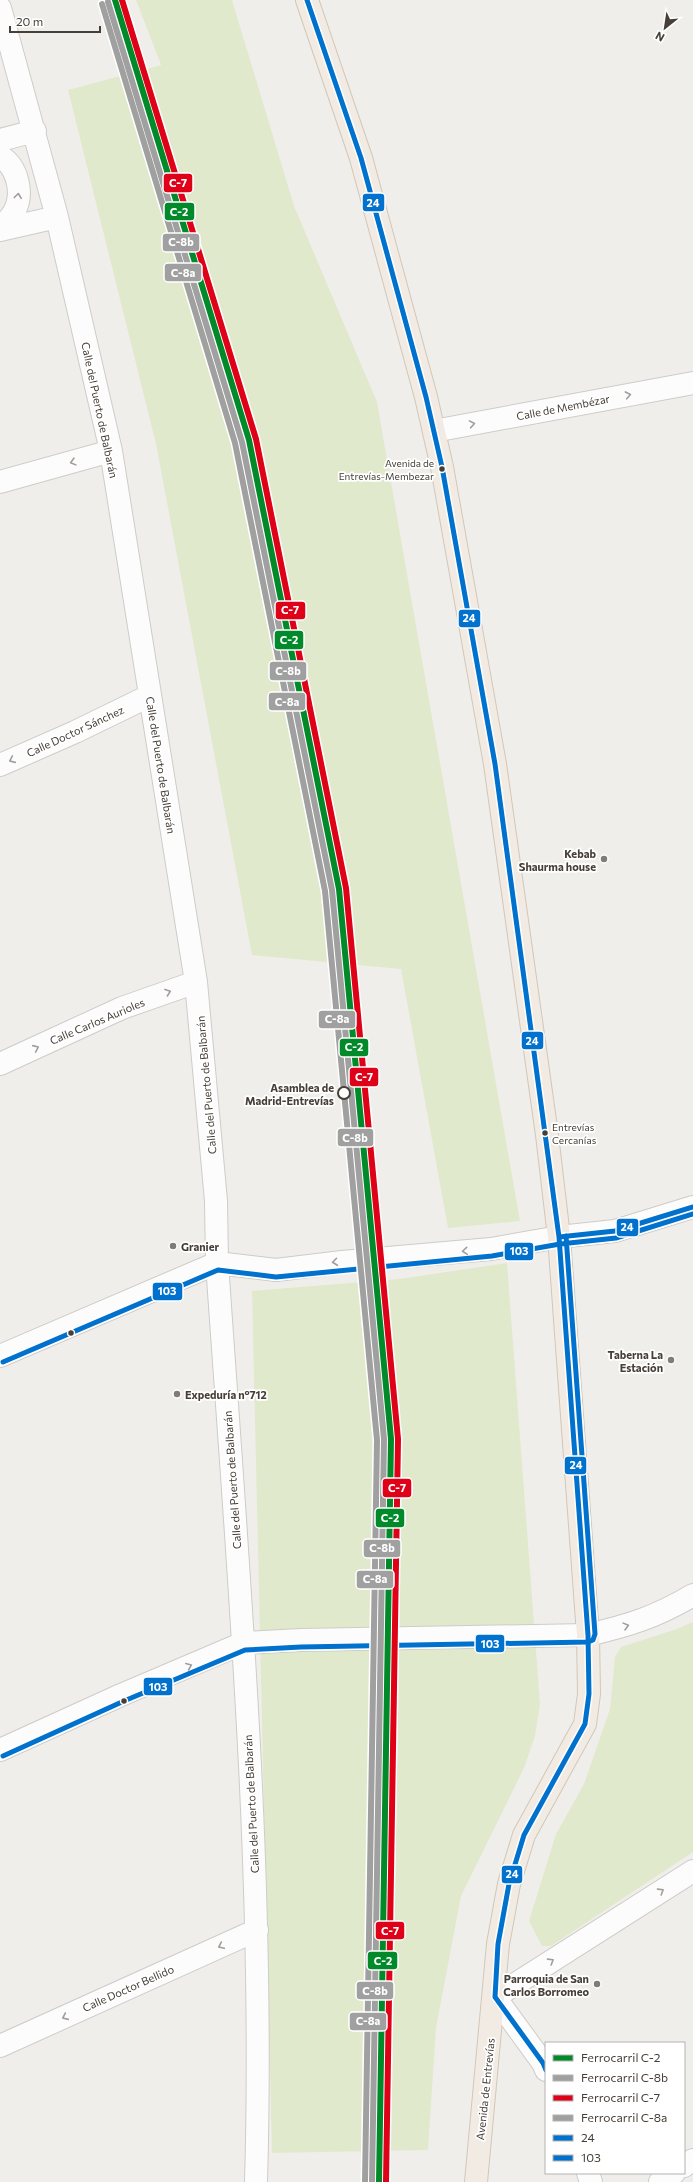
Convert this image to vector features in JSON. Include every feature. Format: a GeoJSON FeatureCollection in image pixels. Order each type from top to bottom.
{"type":"FeatureCollection","features":[{"type":"Feature","properties":{"kind":"main road"},"geometry":{"type":"LineString","coordinates":[[307,0],[361,158],[434,431],[444,474],[496,764],[547,1135],[559,1237],[588,1635]]}},
{"type":"Feature","properties":{"kind":"main road","name":"Avenida de Entrevías"},"geometry":{"type":"LineString","coordinates":[[476,2182],[495,1997],[498,1944],[509,1884],[524,1835],[585,1724],[589,1694],[588,1635]]}},
{"type":"Feature","properties":{"kind":"street","name":"Calle del Puerto de Balbarán"},"geometry":{"type":"LineString","coordinates":[[0,8],[57,217],[100,412],[111,451],[149,696],[196,982],[216,1201],[216,1263],[243,1643],[257,1930],[251,2180]]}},
{"type":"Feature","properties":{"kind":"street"},"geometry":{"type":"LineString","coordinates":[[0,140],[34,131]]}},
{"type":"Feature","properties":{"kind":"street"},"geometry":{"type":"LineString","coordinates":[[0,156],[11,166],[19,188],[18,200],[14,211],[0,230]]}},
{"type":"Feature","properties":{"kind":"street"},"geometry":{"type":"LineString","coordinates":[[0,230],[57,217]]}},
{"type":"Feature","properties":{"kind":"street","name":"Calle de Membézar"},"geometry":{"type":"LineString","coordinates":[[434,431],[693,383]]}},
{"type":"Feature","properties":{"kind":"street"},"geometry":{"type":"LineString","coordinates":[[0,482],[111,451]]}},
{"type":"Feature","properties":{"kind":"street","name":"Calle Doctor Sánchez"},"geometry":{"type":"LineString","coordinates":[[0,765],[149,696]]}},
{"type":"Feature","properties":{"kind":"street","name":"Calle Carlos Aurioles"},"geometry":{"type":"LineString","coordinates":[[0,1064],[122,1008],[196,982]]}},
{"type":"Feature","properties":{"kind":"street"},"geometry":{"type":"LineString","coordinates":[[0,1356],[216,1263],[276,1270],[342,1262],[491,1249],[559,1237],[615,1231],[693,1207]]}},
{"type":"Feature","properties":{"kind":"street"},"geometry":{"type":"LineString","coordinates":[[0,1750],[121,1695],[243,1643],[301,1640],[588,1635],[631,1625],[665,1611],[693,1595]]}},
{"type":"Feature","properties":{"kind":"street"},"geometry":{"type":"LineString","coordinates":[[545,2067],[543,2062],[495,1997],[693,1871]]}},
{"type":"Feature","properties":{"kind":"street","name":"Calle Doctor Bellido"},"geometry":{"type":"LineString","coordinates":[[0,2046],[257,1930]]}},
{"type":"Feature","properties":{"kind":"street"},"geometry":{"type":"LineString","coordinates":[[660,2182],[672,2174]]}},
{"type":"Feature","properties":{"kind":"green space"},"geometry":{"type":"Polygon","coordinates":[[[136,0],[232,0],[294,206],[377,402],[520,1221],[448,1228],[401,969],[252,955],[156,444],[68,90],[161,65],[136,0]]]}},
{"type":"Feature","properties":{"kind":"green space"},"geometry":{"type":"Polygon","coordinates":[[[507,1263],[540,1704],[535,1736],[524,1768],[461,1896],[436,2028],[428,2150],[272,2153],[252,1291],[399,1279],[507,1263]]]}},
{"type":"Feature","properties":{"kind":"green space"},"geometry":{"type":"Polygon","coordinates":[[[693,1622],[693,1852],[551,1946],[542,1946],[529,1921],[556,1834],[584,1784],[610,1709],[615,1657],[621,1647],[677,1629],[693,1622]]]}},
{"type":"Feature","properties":{"kind":"rail line","name":"C-2"},"geometry":{"type":"LineString","coordinates":[[115,0],[249,440],[339,889],[391,1439],[379,2182]]}},
{"type":"Feature","properties":{"kind":"rail line","name":"C-7"},"geometry":{"type":"LineString","coordinates":[[122,0],[256,439],[346,888],[398,1439],[386,2182]]}},
{"type":"Feature","properties":{"kind":"rail line","name":"C-8b"},"geometry":{"type":"LineString","coordinates":[[108,2],[242,442],[332,890],[384,1439],[372,2182]]}},
{"type":"Feature","properties":{"kind":"rail line","name":"C-8a"},"geometry":{"type":"LineString","coordinates":[[102,4],[235,443],[325,891],[377,1440],[365,2182]]}},
{"type":"Feature","properties":{"kind":"transit line","name":"24"},"geometry":{"type":"LineString","coordinates":[[307,0],[361,158],[426,397],[442,467],[495,764],[559,1237],[588,1635],[589,1694],[585,1724],[524,1835],[509,1884],[498,1944],[495,1997],[545,2068]]}},
{"type":"Feature","properties":{"kind":"transit line","name":"24"},"geometry":{"type":"LineString","coordinates":[[559,1237],[615,1231],[693,1207]]}},
{"type":"Feature","properties":{"kind":"transit line","name":"103"},"geometry":{"type":"LineString","coordinates":[[3,1362],[218,1270],[276,1277],[492,1256],[560,1244],[616,1238],[693,1214]]}},
{"type":"Feature","properties":{"kind":"transit line","name":"103"},"geometry":{"type":"LineString","coordinates":[[3,1756],[124,1701],[245,1650],[301,1647],[588,1642],[593,1640],[595,1634],[566,1236]]}},
{"type":"Feature","properties":{"kind":"place","name":"Avenida de Entrevías-Membezar"},"geometry":{"type":"Point","coordinates":[442,469]}},
{"type":"Feature","properties":{"kind":"place","name":"Kebab Shaurma house"},"geometry":{"type":"Point","coordinates":[604,859]}},
{"type":"Feature","properties":{"kind":"place","name":"Asamblea de Madrid-Entrevías"},"geometry":{"type":"Point","coordinates":[344,1093]}},
{"type":"Feature","properties":{"kind":"place","name":"Entrevías Cercanías"},"geometry":{"type":"Point","coordinates":[545,1133]}},
{"type":"Feature","properties":{"kind":"place","name":"Granier"},"geometry":{"type":"Point","coordinates":[173,1246]}},
{"type":"Feature","properties":{"kind":"place","name":"Taberna La Estación"},"geometry":{"type":"Point","coordinates":[671,1360]}},
{"type":"Feature","properties":{"kind":"place","name":"Expeduría nº712"},"geometry":{"type":"Point","coordinates":[177,1394]}},
{"type":"Feature","properties":{"kind":"place","name":"Parroquia de San Carlos Borromeo"},"geometry":{"type":"Point","coordinates":[597,1984]}}]}
